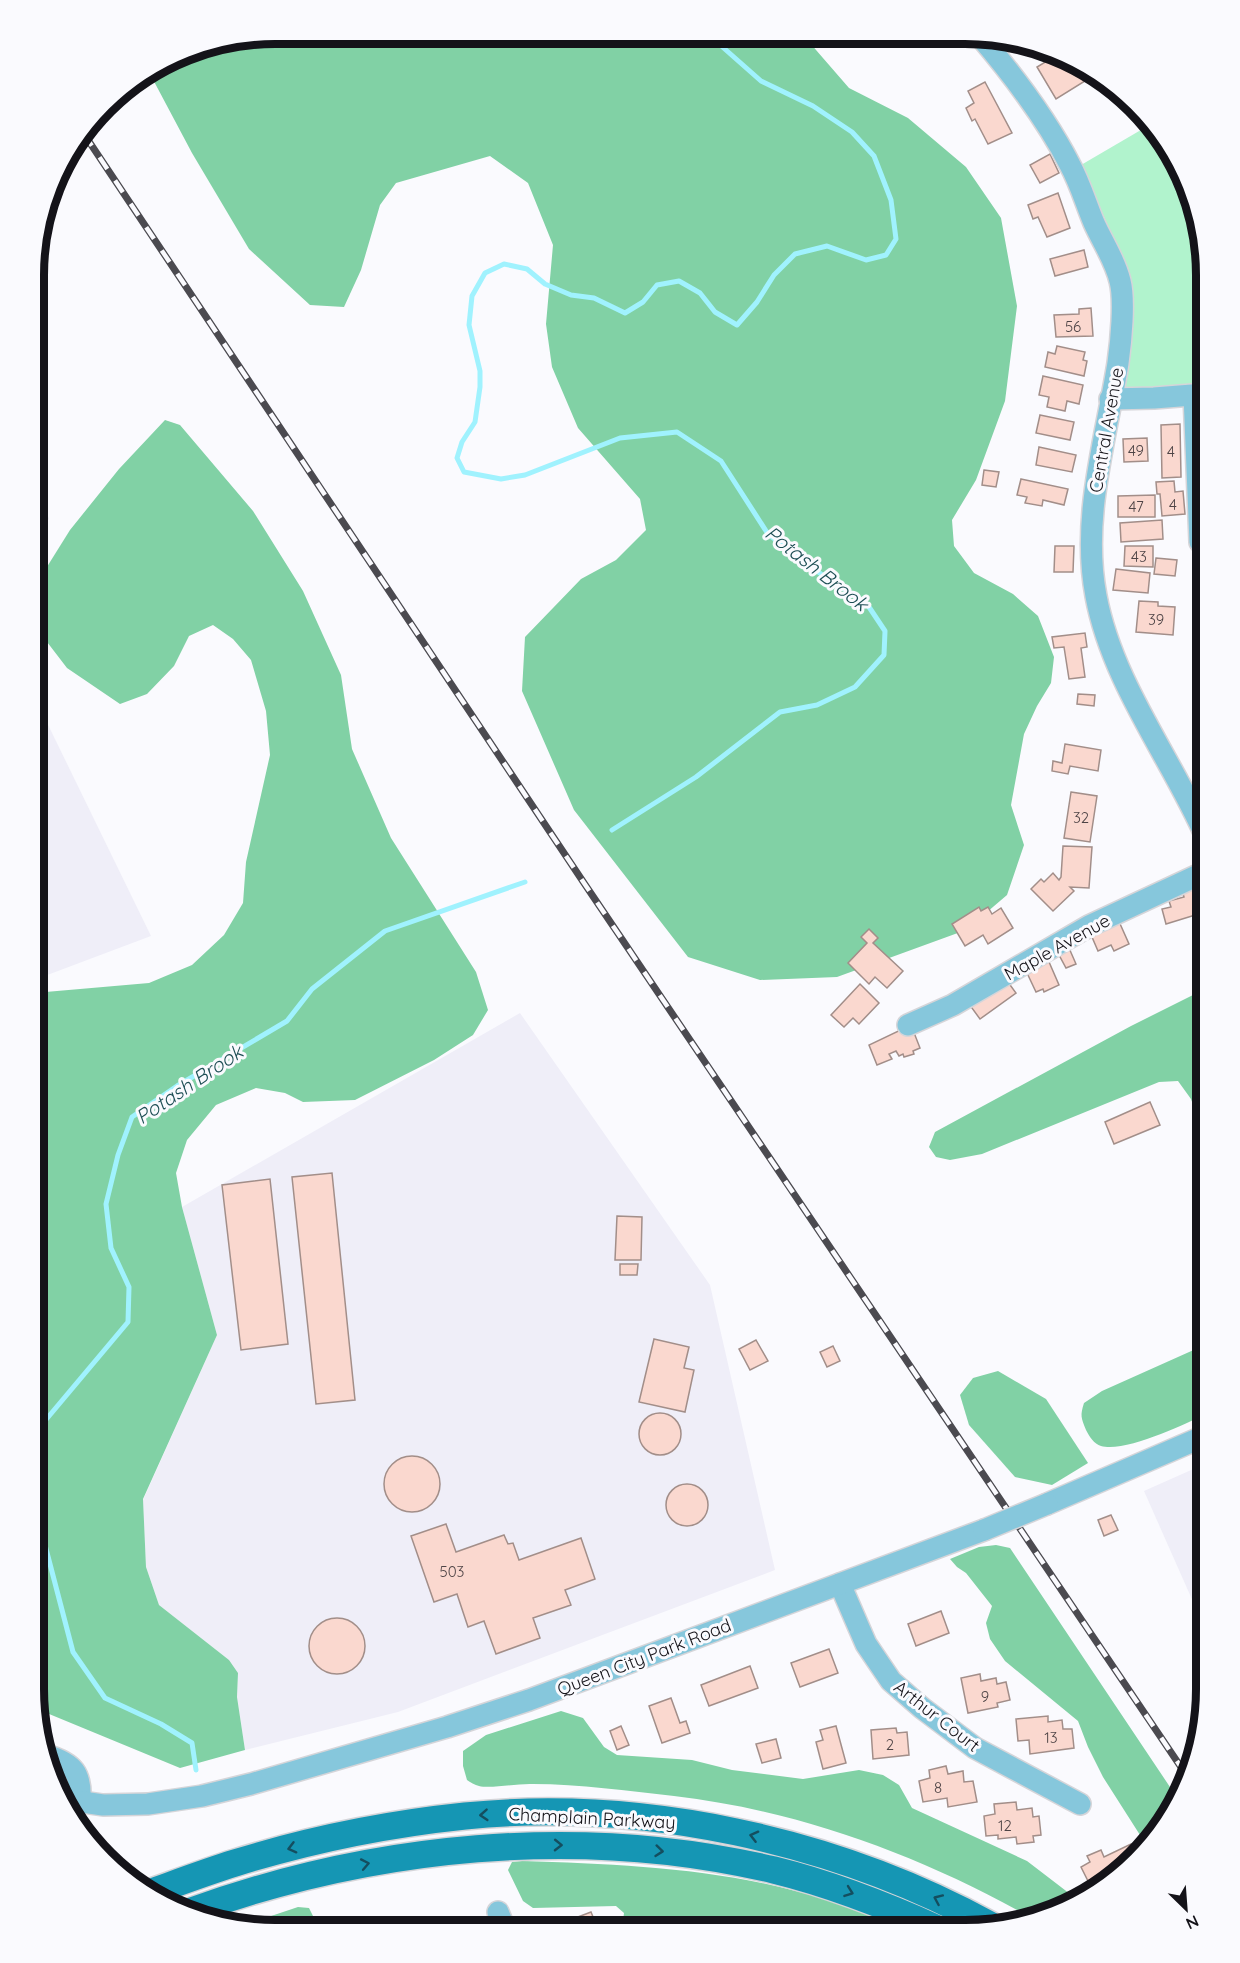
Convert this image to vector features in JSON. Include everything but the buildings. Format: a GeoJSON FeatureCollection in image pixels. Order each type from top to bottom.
{"type":"FeatureCollection","features":[{"type":"Feature","properties":{"kind":"main road","name":"Champlain Parkway"},"geometry":{"type":"LineString","coordinates":[[160,1889],[236,1863],[365,1831],[466,1816],[521,1813],[615,1816],[713,1827],[820,1853],[886,1876],[979,1919]]}},
{"type":"Feature","properties":{"kind":"main road","name":"Champlain Parkway"},"geometry":{"type":"LineString","coordinates":[[203,1908],[308,1876],[418,1854],[527,1845],[637,1849],[713,1858],[775,1870],[841,1890],[915,1920]]}},
{"type":"Feature","properties":{"kind":"main road"},"geometry":{"type":"LineString","coordinates":[[145,1880],[236,1863]]}},
{"type":"Feature","properties":{"kind":"main road"},"geometry":{"type":"LineString","coordinates":[[228,1915],[308,1876]]}},
{"type":"Feature","properties":{"kind":"street","name":"Central Avenue"},"geometry":{"type":"LineString","coordinates":[[986,44],[1026,94],[1071,166],[1095,224],[1114,262],[1121,283],[1122,305],[1118,365],[1100,456],[1093,514],[1092,554],[1095,596],[1107,637],[1123,677],[1196,818]]}},
{"type":"Feature","properties":{"kind":"street"},"geometry":{"type":"LineString","coordinates":[[1110,399],[1196,395]]}},
{"type":"Feature","properties":{"kind":"street","name":"Maple Avenue"},"geometry":{"type":"LineString","coordinates":[[908,1024],[953,1005],[1089,926],[1196,876]]}},
{"type":"Feature","properties":{"kind":"street","name":"Queen City Park Road"},"geometry":{"type":"LineString","coordinates":[[72,1801],[126,1805],[176,1802],[251,1784],[479,1717],[984,1530],[1196,1440]]}},
{"type":"Feature","properties":{"kind":"street","name":"Arthur Court"},"geometry":{"type":"LineString","coordinates":[[840,1584],[866,1644],[891,1681],[975,1748],[1080,1804]]}},
{"type":"Feature","properties":{"kind":"street"},"geometry":{"type":"LineString","coordinates":[[54,1758],[66,1762],[79,1778],[81,1787],[72,1800]]}},
{"type":"Feature","properties":{"kind":"shaded area"},"geometry":{"type":"Polygon","coordinates":[[[44,505],[49,519],[44,524],[44,505]]]}},
{"type":"Feature","properties":{"kind":"shaded area"},"geometry":{"type":"Polygon","coordinates":[[[44,717],[151,936],[44,976],[44,717]]]}},
{"type":"Feature","properties":{"kind":"shaded area"},"geometry":{"type":"Polygon","coordinates":[[[520,1013],[710,1285],[775,1570],[398,1712],[245,1750],[237,1697],[238,1673],[229,1660],[159,1605],[146,1567],[143,1500],[217,1335],[182,1207],[520,1013]]]}},
{"type":"Feature","properties":{"kind":"shaded area"},"geometry":{"type":"Polygon","coordinates":[[[1196,1468],[1196,1608],[1144,1491],[1196,1468]]]}},
{"type":"Feature","properties":{"kind":"green space"},"geometry":{"type":"Polygon","coordinates":[[[811,44],[849,88],[908,118],[966,167],[1001,218],[1017,306],[1005,401],[976,480],[952,520],[954,546],[974,573],[1013,594],[1038,616],[1054,657],[1051,683],[1024,734],[1011,805],[1024,845],[1007,895],[966,930],[837,977],[760,980],[688,957],[574,810],[522,691],[525,637],[581,579],[616,560],[646,530],[640,499],[578,428],[552,367],[546,324],[553,245],[528,183],[490,156],[396,183],[380,205],[361,270],[344,307],[310,305],[249,249],[192,153],[152,78],[186,61],[214,51],[244,45],[811,44]]]}},
{"type":"Feature","properties":{"kind":"green space"},"geometry":{"type":"Polygon","coordinates":[[[1144,128],[1177,182],[1189,214],[1195,244],[1196,390],[1124,395],[1128,353],[1123,270],[1112,235],[1081,165],[1144,128]]]}},
{"type":"Feature","properties":{"kind":"green space"},"geometry":{"type":"Polygon","coordinates":[[[1155,142],[1166,159],[1177,180],[1155,142]]]}},
{"type":"Feature","properties":{"kind":"green space"},"geometry":{"type":"Polygon","coordinates":[[[165,420],[180,425],[253,511],[303,591],[341,675],[352,749],[391,838],[476,972],[488,1010],[473,1035],[434,1060],[355,1100],[303,1102],[285,1093],[256,1088],[216,1105],[187,1140],[176,1173],[182,1207],[217,1335],[143,1499],[146,1567],[159,1605],[229,1660],[238,1673],[237,1697],[245,1750],[180,1768],[45,1712],[44,992],[149,983],[192,965],[224,935],[243,903],[246,862],[270,755],[266,711],[251,660],[233,639],[213,625],[189,636],[174,666],[147,694],[120,704],[67,668],[44,638],[44,572],[70,530],[119,469],[165,420]]]}},
{"type":"Feature","properties":{"kind":"green space"},"geometry":{"type":"Polygon","coordinates":[[[1196,994],[1196,1113],[1191,1099],[1178,1081],[1159,1082],[982,1154],[950,1160],[936,1157],[929,1147],[935,1132],[1196,994]]]}},
{"type":"Feature","properties":{"kind":"green space"},"geometry":{"type":"Polygon","coordinates":[[[1196,1349],[1196,1419],[1139,1442],[1112,1447],[1101,1446],[1092,1440],[1086,1430],[1082,1414],[1084,1403],[1102,1391],[1196,1349]]]}},
{"type":"Feature","properties":{"kind":"green space"},"geometry":{"type":"Polygon","coordinates":[[[998,1371],[1046,1399],[1088,1463],[1052,1485],[1015,1477],[969,1425],[960,1395],[973,1378],[998,1371]]]}},
{"type":"Feature","properties":{"kind":"green space"},"geometry":{"type":"Polygon","coordinates":[[[996,1545],[1010,1548],[1173,1791],[1158,1817],[1142,1838],[1103,1777],[1078,1721],[1005,1661],[990,1639],[986,1623],[992,1606],[966,1573],[950,1559],[979,1547],[996,1545]]]}},
{"type":"Feature","properties":{"kind":"green space"},"geometry":{"type":"Polygon","coordinates":[[[561,1711],[583,1718],[604,1747],[617,1755],[692,1760],[732,1770],[803,1779],[859,1770],[883,1775],[899,1785],[912,1808],[1027,1861],[1071,1895],[1022,1913],[902,1855],[858,1839],[768,1813],[674,1796],[586,1786],[527,1784],[484,1787],[476,1785],[467,1780],[463,1766],[463,1751],[486,1735],[561,1711]]]}},
{"type":"Feature","properties":{"kind":"green space"},"geometry":{"type":"Polygon","coordinates":[[[512,1862],[619,1865],[716,1875],[763,1883],[810,1895],[878,1920],[623,1920],[624,1913],[616,1906],[533,1908],[523,1901],[508,1870],[512,1862]]]}},
{"type":"Feature","properties":{"kind":"green space"},"geometry":{"type":"Polygon","coordinates":[[[298,1907],[309,1908],[315,1920],[274,1920],[262,1919],[298,1907]]]}},
{"type":"Feature","properties":{"kind":"waterway","name":"Potash Brook"},"geometry":{"type":"LineString","coordinates":[[612,830],[696,777],[780,712],[817,705],[855,687],[884,655],[885,631],[867,604],[815,570],[768,534],[721,461],[677,432],[620,438],[525,475],[501,479],[464,472],[457,458],[462,442],[475,422],[480,387],[480,371],[469,325],[472,296],[485,273],[504,264],[527,269],[545,284],[571,295],[594,298],[625,313],[643,302],[657,285],[679,281],[700,293],[715,312],[737,325],[757,302],[774,275],[795,254],[827,246],[866,260],[886,255],[896,239],[891,200],[874,156],[852,132],[813,106],[761,81],[719,44]]}},
{"type":"Feature","properties":{"kind":"waterway","name":"Potash Brook"},"geometry":{"type":"LineString","coordinates":[[44,1422],[128,1322],[129,1287],[111,1248],[106,1204],[118,1155],[132,1117],[177,1086],[287,1021],[312,989],[385,931],[525,882]]}},
{"type":"Feature","properties":{"kind":"waterway","name":"Potash Brook"},"geometry":{"type":"LineString","coordinates":[[44,1541],[73,1652],[105,1698],[161,1724],[192,1743],[196,1770]]}},
{"type":"Feature","properties":{"kind":"railway"},"geometry":{"type":"LineString","coordinates":[[87,139],[584,883],[1182,1769]]}}]}
